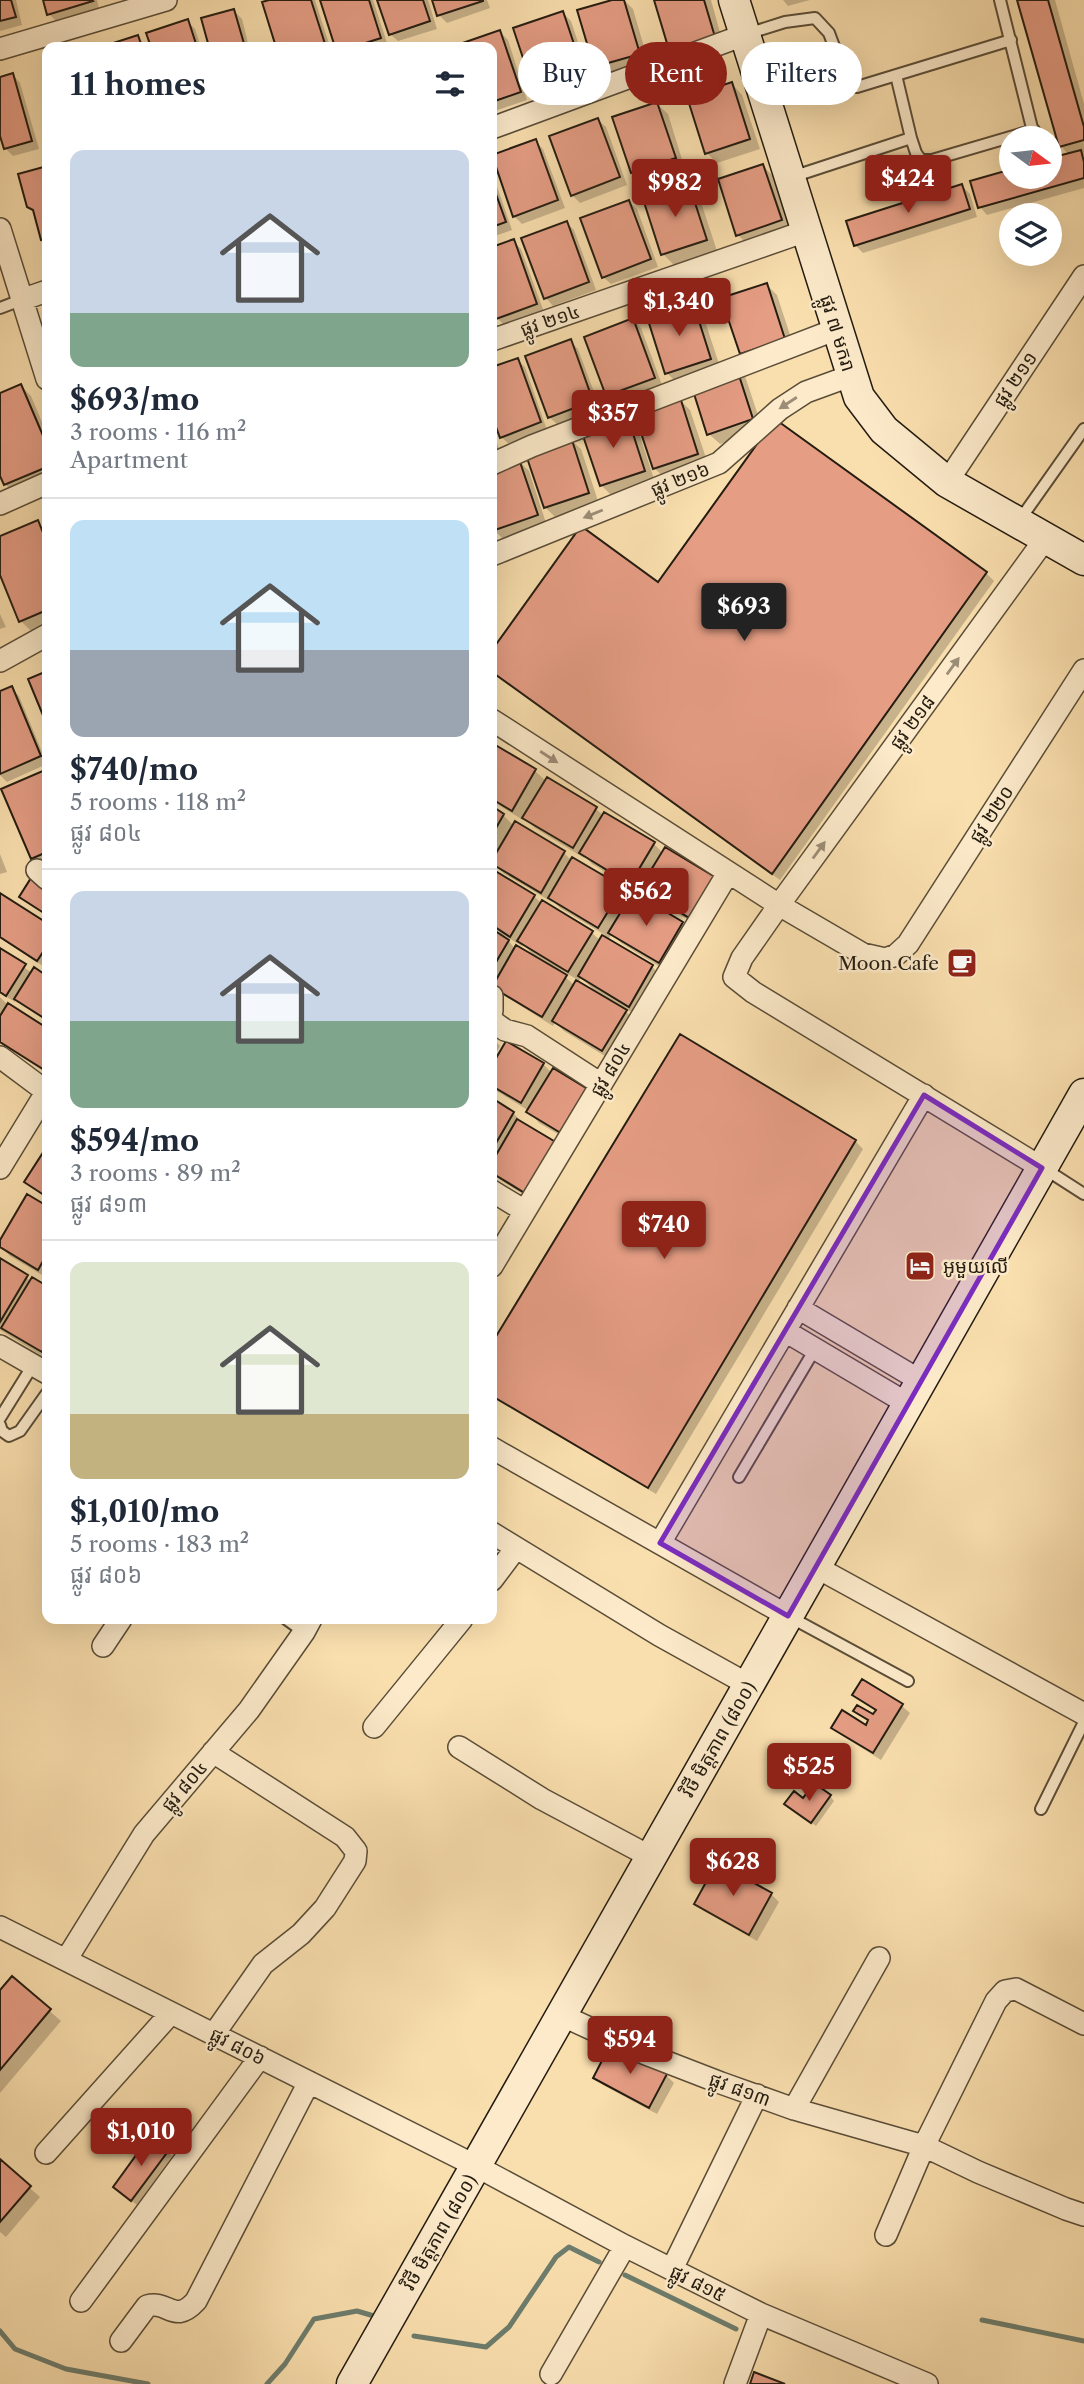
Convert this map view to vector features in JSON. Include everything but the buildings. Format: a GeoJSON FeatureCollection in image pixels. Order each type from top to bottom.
{"type":"FeatureCollection","features":[{"type":"Feature","properties":{"kind":"main road","name":"ផ្លូវ ៧ មករា"},"geometry":{"type":"LineString","coordinates":[[734,0],[850,376],[859,397],[884,430],[947,482],[1084,561]]}},
{"type":"Feature","properties":{"kind":"main road","name":"វិថី មិត្តភាព (៨០០)"},"geometry":{"type":"LineString","coordinates":[[352,2384],[1084,1094]]}},
{"type":"Feature","properties":{"kind":"street"},"geometry":{"type":"LineString","coordinates":[[0,49],[166,0]]}},
{"type":"Feature","properties":{"kind":"street"},"geometry":{"type":"LineString","coordinates":[[497,126],[744,35]]}},
{"type":"Feature","properties":{"kind":"street"},"geometry":{"type":"LineString","coordinates":[[0,229],[42,364]]}},
{"type":"Feature","properties":{"kind":"street","name":"ផ្លូវ ២១៤"},"geometry":{"type":"LineString","coordinates":[[497,338],[806,231]]}},
{"type":"Feature","properties":{"kind":"street","name":"ផ្លូវ ២១១"},"geometry":{"type":"LineString","coordinates":[[947,482],[1084,275]]}},
{"type":"Feature","properties":{"kind":"street"},"geometry":{"type":"LineString","coordinates":[[21,300],[42,293]]}},
{"type":"Feature","properties":{"kind":"street"},"geometry":{"type":"LineString","coordinates":[[497,462],[836,329]]}},
{"type":"Feature","properties":{"kind":"street","name":"ផ្លូវ ២១៦"},"geometry":{"type":"LineString","coordinates":[[497,553],[719,463],[780,409],[806,392],[850,376]]}},
{"type":"Feature","properties":{"kind":"street"},"geometry":{"type":"LineString","coordinates":[[0,504],[42,485]]}},
{"type":"Feature","properties":{"kind":"street","name":"ផ្លូវ ២១៨"},"geometry":{"type":"LineString","coordinates":[[923,1095],[764,999],[734,977],[742,958],[779,905],[1045,539]]}},
{"type":"Feature","properties":{"kind":"street"},"geometry":{"type":"LineString","coordinates":[[0,661],[42,638]]}},
{"type":"Feature","properties":{"kind":"street","name":"ផ្លូវ ២២០"},"geometry":{"type":"LineString","coordinates":[[779,905],[863,954],[885,959],[896,956],[908,944],[1084,670]]}},
{"type":"Feature","properties":{"kind":"street"},"geometry":{"type":"LineString","coordinates":[[497,723],[779,905]]}},
{"type":"Feature","properties":{"kind":"street","name":"ផ្លូវ ៨០៤"},"geometry":{"type":"LineString","coordinates":[[497,1258],[728,873]]}},
{"type":"Feature","properties":{"kind":"street"},"geometry":{"type":"LineString","coordinates":[[497,1026],[527,1036],[601,1084]]}},
{"type":"Feature","properties":{"kind":"street"},"geometry":{"type":"LineString","coordinates":[[0,1057],[42,1087]]}},
{"type":"Feature","properties":{"kind":"street"},"geometry":{"type":"LineString","coordinates":[[660,1543],[923,1095],[1042,1168]]}},
{"type":"Feature","properties":{"kind":"street"},"geometry":{"type":"LineString","coordinates":[[0,1168],[42,1099]]}},
{"type":"Feature","properties":{"kind":"street"},"geometry":{"type":"LineString","coordinates":[[497,1194],[525,1211]]}},
{"type":"Feature","properties":{"kind":"street"},"geometry":{"type":"LineString","coordinates":[[798,1308],[915,1393]]}},
{"type":"Feature","properties":{"kind":"street"},"geometry":{"type":"LineString","coordinates":[[785,1331],[815,1349],[915,1393]]}},
{"type":"Feature","properties":{"kind":"street"},"geometry":{"type":"LineString","coordinates":[[0,1346],[40,1369]]}},
{"type":"Feature","properties":{"kind":"street"},"geometry":{"type":"LineString","coordinates":[[497,1451],[788,1616]]}},
{"type":"Feature","properties":{"kind":"street"},"geometry":{"type":"LineString","coordinates":[[497,1536],[659,1635],[749,1685]]}},
{"type":"Feature","properties":{"kind":"street"},"geometry":{"type":"LineString","coordinates":[[497,1573],[516,1548]]}},
{"type":"Feature","properties":{"kind":"street"},"geometry":{"type":"LineString","coordinates":[[816,1567],[1084,1714]]}},
{"type":"Feature","properties":{"kind":"street"},"geometry":{"type":"LineString","coordinates":[[103,1646],[118,1624]]}},
{"type":"Feature","properties":{"kind":"street"},"geometry":{"type":"LineString","coordinates":[[374,1727],[458,1624]]}},
{"type":"Feature","properties":{"kind":"street","name":"ផ្លូវ ៨០៤"},"geometry":{"type":"LineString","coordinates":[[66,1960],[144,1833],[249,1710],[307,1625]]}},
{"type":"Feature","properties":{"kind":"street"},"geometry":{"type":"LineString","coordinates":[[459,1747],[542,1799],[651,1857]]}},
{"type":"Feature","properties":{"kind":"street"},"geometry":{"type":"LineString","coordinates":[[213,1752],[345,1837],[356,1851],[355,1861],[325,1908],[301,1934],[264,1964],[214,2034]]}},
{"type":"Feature","properties":{"kind":"street","name":"ផ្លូវ ៨០៦"},"geometry":{"type":"LineString","coordinates":[[0,1927],[476,2166]]}},
{"type":"Feature","properties":{"kind":"street"},"geometry":{"type":"LineString","coordinates":[[794,2109],[879,1958]]}},
{"type":"Feature","properties":{"kind":"street"},"geometry":{"type":"LineString","coordinates":[[886,2235],[924,2146],[996,2001],[1005,1991],[1016,1989],[1084,2024]]}},
{"type":"Feature","properties":{"kind":"street"},"geometry":{"type":"LineString","coordinates":[[46,2153],[171,2013]]}},
{"type":"Feature","properties":{"kind":"street","name":"ផ្លូវ ៨១៣"},"geometry":{"type":"LineString","coordinates":[[561,2015],[646,2054],[794,2109],[924,2146],[1003,2183],[1084,2215]]}},
{"type":"Feature","properties":{"kind":"street"},"geometry":{"type":"LineString","coordinates":[[81,2301],[260,2057]]}},
{"type":"Feature","properties":{"kind":"street"},"geometry":{"type":"LineString","coordinates":[[121,2341],[146,2306],[153,2305],[179,2313],[187,2311],[196,2301],[309,2082]]}},
{"type":"Feature","properties":{"kind":"street"},"geometry":{"type":"LineString","coordinates":[[672,2269],[757,2095]]}},
{"type":"Feature","properties":{"kind":"street","name":"ផ្លូវ ៨១៥"},"geometry":{"type":"LineString","coordinates":[[476,2166],[625,2246],[761,2314],[927,2384]]}},
{"type":"Feature","properties":{"kind":"street"},"geometry":{"type":"LineString","coordinates":[[551,2374],[625,2246]]}},
{"type":"Feature","properties":{"kind":"street"},"geometry":{"type":"LineString","coordinates":[[735,2384],[761,2314]]}},
{"type":"Feature","properties":{"kind":"lane"},"geometry":{"type":"LineString","coordinates":[[896,75],[911,138],[921,160],[932,160],[1033,131],[1000,0]]}},
{"type":"Feature","properties":{"kind":"lane"},"geometry":{"type":"LineString","coordinates":[[744,35],[785,22],[815,18],[829,33],[848,84],[857,87],[1011,40]]}},
{"type":"Feature","properties":{"kind":"lane"},"geometry":{"type":"LineString","coordinates":[[789,178],[911,138]]}},
{"type":"Feature","properties":{"kind":"lane"},"geometry":{"type":"LineString","coordinates":[[0,307],[21,300]]}},
{"type":"Feature","properties":{"kind":"lane"},"geometry":{"type":"LineString","coordinates":[[1018,523],[1084,429]]}},
{"type":"Feature","properties":{"kind":"lane"},"geometry":{"type":"LineString","coordinates":[[1042,1168],[1084,1194]]}},
{"type":"Feature","properties":{"kind":"lane"},"geometry":{"type":"LineString","coordinates":[[739,1477],[815,1349]]}},
{"type":"Feature","properties":{"kind":"lane"},"geometry":{"type":"LineString","coordinates":[[0,1418],[40,1369]]}},
{"type":"Feature","properties":{"kind":"lane"},"geometry":{"type":"LineString","coordinates":[[0,1425],[2,1432],[9,1436],[20,1431],[42,1400]]}},
{"type":"Feature","properties":{"kind":"lane"},"geometry":{"type":"LineString","coordinates":[[788,1616],[908,1681]]}},
{"type":"Feature","properties":{"kind":"lane"},"geometry":{"type":"LineString","coordinates":[[1041,1809],[1084,1722]]}},
{"type":"Feature","properties":{"kind":"highlighted area"},"geometry":{"type":"Polygon","coordinates":[[[924,1095],[1042,1168],[788,1616],[660,1543],[924,1095]]]}},
{"type":"Feature","properties":{"kind":"waterway"},"geometry":{"type":"LineString","coordinates":[[414,2336],[486,2347],[509,2327],[556,2257],[569,2247],[599,2262]]}},
{"type":"Feature","properties":{"kind":"waterway"},"geometry":{"type":"LineString","coordinates":[[625,2275],[736,2329]]}},
{"type":"Feature","properties":{"kind":"waterway"},"geometry":{"type":"LineString","coordinates":[[267,2384],[285,2364],[314,2319],[357,2311],[374,2316]]}},
{"type":"Feature","properties":{"kind":"waterway"},"geometry":{"type":"LineString","coordinates":[[982,2320],[1084,2341]]}},
{"type":"Feature","properties":{"kind":"waterway"},"geometry":{"type":"LineString","coordinates":[[0,2331],[15,2349],[66,2369],[148,2384]]}},
{"type":"Feature","properties":{"kind":"place","name":"Moon Cafe"},"geometry":{"type":"Point","coordinates":[962,963]}},
{"type":"Feature","properties":{"kind":"place","name":"អូមួយលេី"},"geometry":{"type":"Point","coordinates":[920,1266]}}]}
